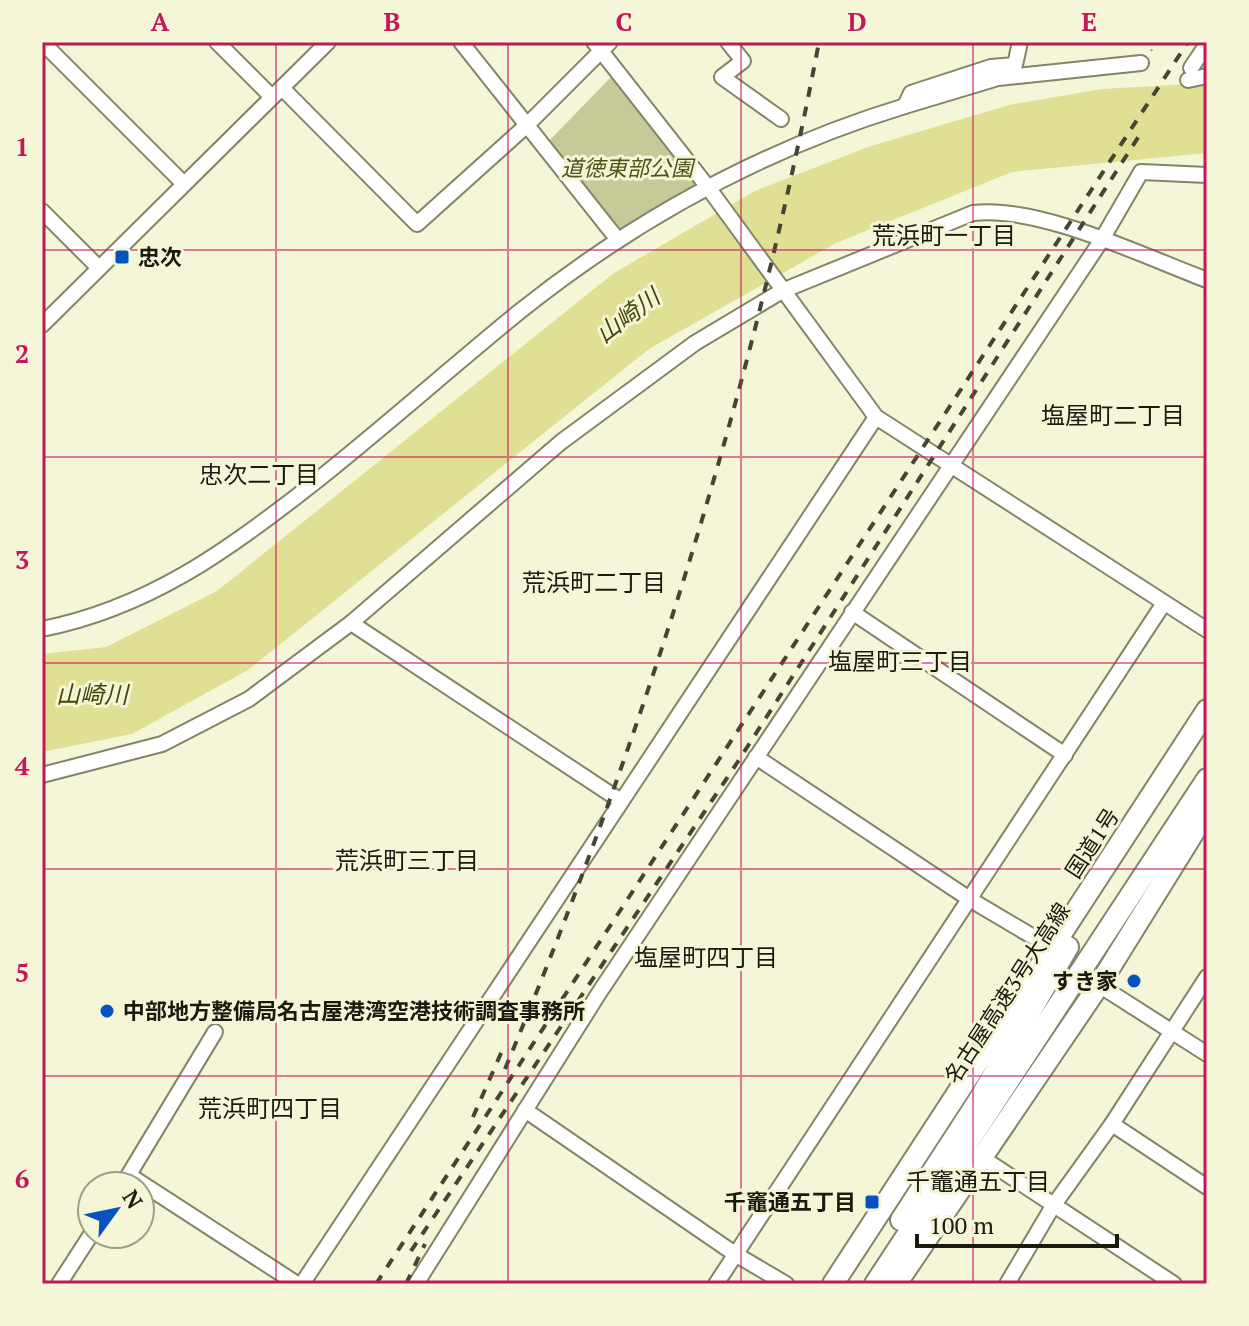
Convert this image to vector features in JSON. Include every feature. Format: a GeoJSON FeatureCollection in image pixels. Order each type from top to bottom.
{"type":"FeatureCollection","features":[{"type":"Feature","properties":{"kind":"highway","name":"国道1号"},"geometry":{"type":"LineString","coordinates":[[833,1284],[1207,710]]}},
{"type":"Feature","properties":{"kind":"highway","name":"名古屋高速3号大高線"},"geometry":{"type":"LineString","coordinates":[[844,1284],[1081,925],[1207,726]]}},
{"type":"Feature","properties":{"kind":"highway"},"geometry":{"type":"LineString","coordinates":[[875,1284],[1207,779]]}},
{"type":"Feature","properties":{"kind":"highway"},"geometry":{"type":"LineString","coordinates":[[896,1284],[1099,985],[1207,811]]}},
{"type":"Feature","properties":{"kind":"highway"},"geometry":{"type":"LineString","coordinates":[[860,1284],[977,1103],[1081,925]]}},
{"type":"Feature","properties":{"kind":"street"},"geometry":{"type":"LineString","coordinates":[[42,42],[184,184]]}},
{"type":"Feature","properties":{"kind":"street"},"geometry":{"type":"LineString","coordinates":[[217,42],[277,93],[417,224],[527,125],[602,45],[876,417],[889,429],[951,463],[1207,630]]}},
{"type":"Feature","properties":{"kind":"street"},"geometry":{"type":"LineString","coordinates":[[42,325],[328,42]]}},
{"type":"Feature","properties":{"kind":"street"},"geometry":{"type":"LineString","coordinates":[[461,42],[618,240]]}},
{"type":"Feature","properties":{"kind":"street"},"geometry":{"type":"LineString","coordinates":[[728,42],[743,61],[722,77],[781,119]]}},
{"type":"Feature","properties":{"kind":"street"},"geometry":{"type":"LineString","coordinates":[[905,106],[911,93],[991,67],[1015,65],[1020,42]]}},
{"type":"Feature","properties":{"kind":"street"},"geometry":{"type":"LineString","coordinates":[[1207,44],[1190,74],[1207,76]]}},
{"type":"Feature","properties":{"kind":"street"},"geometry":{"type":"LineString","coordinates":[[42,629],[78,622],[124,606],[166,587],[230,548],[367,441],[521,311],[618,240],[709,189],[807,140],[998,78],[1141,63]]}},
{"type":"Feature","properties":{"kind":"street"},"geometry":{"type":"LineString","coordinates":[[416,1284],[525,1110],[756,757],[1101,241],[1141,172],[1207,175]]}},
{"type":"Feature","properties":{"kind":"street"},"geometry":{"type":"LineString","coordinates":[[42,775],[139,752],[191,731],[249,699],[351,623],[608,406],[695,343],[779,288],[973,213],[997,210],[1031,216],[1207,280]]}},
{"type":"Feature","properties":{"kind":"street"},"geometry":{"type":"LineString","coordinates":[[42,211],[99,268]]}},
{"type":"Feature","properties":{"kind":"street"},"geometry":{"type":"LineString","coordinates":[[156,1198],[300,1284],[876,417]]}},
{"type":"Feature","properties":{"kind":"street"},"geometry":{"type":"LineString","coordinates":[[716,1284],[1164,603]]}},
{"type":"Feature","properties":{"kind":"street"},"geometry":{"type":"LineString","coordinates":[[852,612],[1065,755]]}},
{"type":"Feature","properties":{"kind":"street"},"geometry":{"type":"LineString","coordinates":[[351,623],[621,801]]}},
{"type":"Feature","properties":{"kind":"street"},"geometry":{"type":"LineString","coordinates":[[756,757],[971,900],[1052,948]]}},
{"type":"Feature","properties":{"kind":"street"},"geometry":{"type":"LineString","coordinates":[[1007,1284],[1053,1206],[1112,1124],[1207,977]]}},
{"type":"Feature","properties":{"kind":"street"},"geometry":{"type":"LineString","coordinates":[[1099,985],[1207,1054]]}},
{"type":"Feature","properties":{"kind":"street"},"geometry":{"type":"LineString","coordinates":[[132,1170],[215,1032]]}},
{"type":"Feature","properties":{"kind":"street"},"geometry":{"type":"LineString","coordinates":[[525,1110],[735,1254],[786,1284]]}},
{"type":"Feature","properties":{"kind":"street"},"geometry":{"type":"LineString","coordinates":[[1112,1124],[1207,1187]]}},
{"type":"Feature","properties":{"kind":"street"},"geometry":{"type":"LineString","coordinates":[[981,1157],[1174,1284]]}},
{"type":"Feature","properties":{"kind":"street"},"geometry":{"type":"LineString","coordinates":[[59,1284],[81,1250]]}},
{"type":"Feature","properties":{"kind":"green space","name":"道徳東部公園"},"geometry":{"type":"Polygon","coordinates":[[[617,71],[707,186],[618,240],[544,146],[617,71]]]}},
{"type":"Feature","properties":{"kind":"water","name":"山崎川"},"geometry":{"type":"Polygon","coordinates":[[[1207,83],[1207,153],[1012,172],[836,243],[649,349],[248,670],[132,734],[42,752],[42,654],[106,647],[217,591],[614,273],[755,191],[868,147],[1009,105],[1102,89],[1207,83]]]}},
{"type":"Feature","properties":{"kind":"railway"},"geometry":{"type":"LineString","coordinates":[[505,1069],[603,819],[689,564],[761,305],[819,42]]}},
{"type":"Feature","properties":{"kind":"railway"},"geometry":{"type":"LineString","coordinates":[[376,1284],[1188,42]]}},
{"type":"Feature","properties":{"kind":"railway"},"geometry":{"type":"LineString","coordinates":[[411,1251],[737,763],[1139,136]]}},
{"type":"Feature","properties":{"kind":"railway"},"geometry":{"type":"LineString","coordinates":[[473,1117],[502,1051]]}},
{"type":"Feature","properties":{"kind":"railway"},"geometry":{"type":"LineString","coordinates":[[406,1284],[425,1244]]}},
{"type":"Feature","properties":{"kind":"place","name":"忠次"},"geometry":{"type":"Point","coordinates":[122,257]}},
{"type":"Feature","properties":{"kind":"place","name":"すき家"},"geometry":{"type":"Point","coordinates":[1134,981]}},
{"type":"Feature","properties":{"kind":"place","name":"中部地方整備局名古屋港湾空港技術調査事務所"},"geometry":{"type":"Point","coordinates":[107,1011]}},
{"type":"Feature","properties":{"kind":"place","name":"千竈通五丁目"},"geometry":{"type":"Point","coordinates":[872,1202]}},
{"type":"Feature","properties":{"kind":"district","name":"荒浜町一丁目"},"geometry":{"type":"Point","coordinates":[944,236]}},
{"type":"Feature","properties":{"kind":"district","name":"塩屋町二丁目"},"geometry":{"type":"Point","coordinates":[1113,416]}},
{"type":"Feature","properties":{"kind":"district","name":"忠次二丁目"},"geometry":{"type":"Point","coordinates":[259,475]}},
{"type":"Feature","properties":{"kind":"district","name":"荒浜町二丁目"},"geometry":{"type":"Point","coordinates":[594,583]}},
{"type":"Feature","properties":{"kind":"district","name":"塩屋町三丁目"},"geometry":{"type":"Point","coordinates":[900,662]}},
{"type":"Feature","properties":{"kind":"district","name":"荒浜町三丁目"},"geometry":{"type":"Point","coordinates":[407,861]}},
{"type":"Feature","properties":{"kind":"district","name":"塩屋町四丁目"},"geometry":{"type":"Point","coordinates":[706,958]}},
{"type":"Feature","properties":{"kind":"district","name":"荒浜町四丁目"},"geometry":{"type":"Point","coordinates":[270,1109]}},
{"type":"Feature","properties":{"kind":"district","name":"千竈通五丁目"},"geometry":{"type":"Point","coordinates":[978,1182]}}]}
